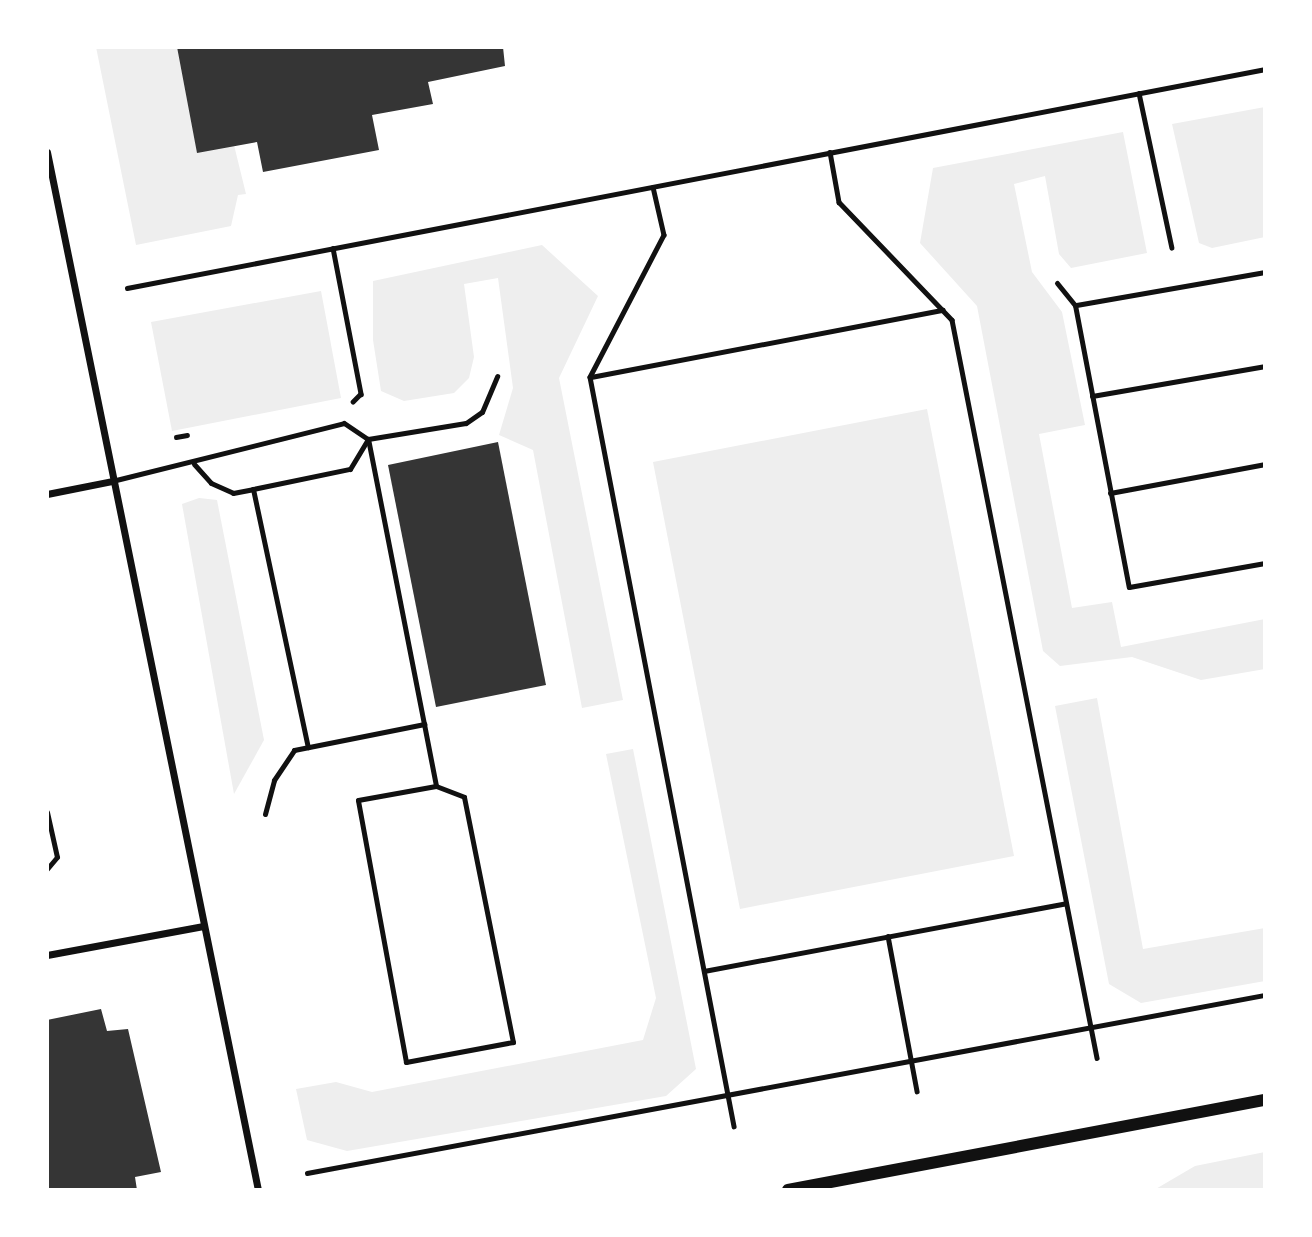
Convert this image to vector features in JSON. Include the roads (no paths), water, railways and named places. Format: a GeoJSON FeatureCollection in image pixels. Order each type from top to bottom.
{"type":"FeatureCollection","features":[{"type":"Feature","properties":{"kind":"street"},"geometry":{"type":"LineString","coordinates":[[47,152],[258,1190]]}},
{"type":"Feature","properties":{"kind":"street"},"geometry":{"type":"LineString","coordinates":[[47,494],[113,481]]}},
{"type":"Feature","properties":{"kind":"street"},"geometry":{"type":"LineString","coordinates":[[47,955],[203,926]]}},
{"type":"Feature","properties":{"kind":"street"},"geometry":{"type":"LineString","coordinates":[[789,1190],[1265,1100]]}},
{"type":"Feature","properties":{"kind":"lane"},"geometry":{"type":"LineString","coordinates":[[1075,305],[1265,272]]}},
{"type":"Feature","properties":{"kind":"lane"},"geometry":{"type":"LineString","coordinates":[[1057,283],[1075,305],[1129,587],[1265,562]]}},
{"type":"Feature","properties":{"kind":"lane"},"geometry":{"type":"LineString","coordinates":[[1092,396],[1265,366]]}},
{"type":"Feature","properties":{"kind":"lane"},"geometry":{"type":"LineString","coordinates":[[113,481],[194,464],[211,452],[344,424],[368,439],[466,423],[482,411],[497,376]]}},
{"type":"Feature","properties":{"kind":"lane"},"geometry":{"type":"LineString","coordinates":[[194,464],[211,484],[233,493],[350,469],[368,439]]}},
{"type":"Feature","properties":{"kind":"lane"},"geometry":{"type":"LineString","coordinates":[[368,439],[436,786]]}},
{"type":"Feature","properties":{"kind":"lane"},"geometry":{"type":"LineString","coordinates":[[1111,493],[1265,464]]}},
{"type":"Feature","properties":{"kind":"lane"},"geometry":{"type":"LineString","coordinates":[[253,489],[308,747]]}},
{"type":"Feature","properties":{"kind":"lane"},"geometry":{"type":"LineString","coordinates":[[265,814],[274,780],[294,750],[424,724]]}},
{"type":"Feature","properties":{"kind":"lane"},"geometry":{"type":"LineString","coordinates":[[436,786],[464,797],[513,1042],[405,1062],[358,800],[436,786]]}},
{"type":"Feature","properties":{"kind":"lane"},"geometry":{"type":"LineString","coordinates":[[47,812],[57,857],[47,869]]}}]}
